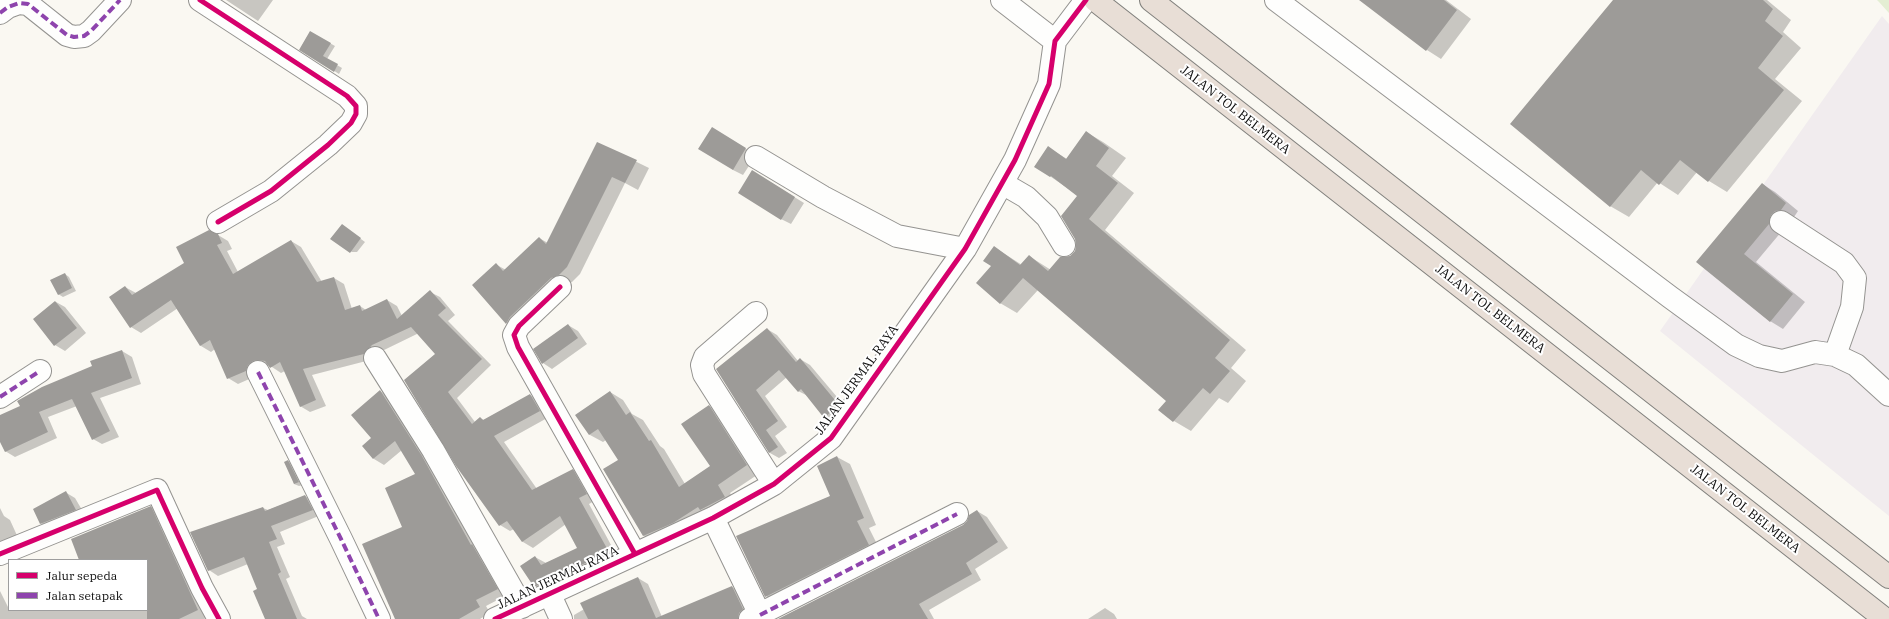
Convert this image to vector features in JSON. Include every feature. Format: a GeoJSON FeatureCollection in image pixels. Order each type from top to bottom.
{"type":"FeatureCollection","features":[{"type":"Feature","properties":{"kind":"highway","name":"JALAN TOL BELMERA"},"geometry":{"type":"LineString","coordinates":[[1095,0],[1885,619]]}},
{"type":"Feature","properties":{"kind":"highway"},"geometry":{"type":"LineString","coordinates":[[1151,0],[1889,577]]}},
{"type":"Feature","properties":{"kind":"street"},"geometry":{"type":"LineString","coordinates":[[0,13],[8,7],[19,3],[28,4],[66,35],[74,37],[84,36],[91,31],[120,0]]}},
{"type":"Feature","properties":{"kind":"street"},"geometry":{"type":"LineString","coordinates":[[200,0],[347,96],[356,106],[356,114],[351,123],[328,145],[271,191],[218,222]]}},
{"type":"Feature","properties":{"kind":"street"},"geometry":{"type":"LineString","coordinates":[[1002,0],[1055,41],[1086,0]]}},
{"type":"Feature","properties":{"kind":"street"},"geometry":{"type":"LineString","coordinates":[[1276,0],[1664,293],[1736,345],[1759,356],[1782,361],[1815,352],[1835,354],[1856,365],[1889,396]]}},
{"type":"Feature","properties":{"kind":"street","name":"JALAN JERMAL RAYA"},"geometry":{"type":"LineString","coordinates":[[495,619],[550,595],[713,518],[774,484],[831,438],[965,249],[1015,160],[1049,84],[1055,41]]}},
{"type":"Feature","properties":{"kind":"street"},"geometry":{"type":"LineString","coordinates":[[756,157],[823,197],[897,236],[965,249]]}},
{"type":"Feature","properties":{"kind":"street"},"geometry":{"type":"LineString","coordinates":[[1002,183],[1026,198],[1047,217],[1064,245]]}},
{"type":"Feature","properties":{"kind":"street"},"geometry":{"type":"LineString","coordinates":[[1781,222],[1844,263],[1854,278],[1852,307],[1835,354]]}},
{"type":"Feature","properties":{"kind":"street"},"geometry":{"type":"LineString","coordinates":[[560,287],[519,326],[514,335],[518,347],[635,554]]}},
{"type":"Feature","properties":{"kind":"street"},"geometry":{"type":"LineString","coordinates":[[756,313],[705,357],[702,365],[704,374],[774,484]]}},
{"type":"Feature","properties":{"kind":"street"},"geometry":{"type":"LineString","coordinates":[[375,358],[433,450],[522,607]]}},
{"type":"Feature","properties":{"kind":"street"},"geometry":{"type":"LineString","coordinates":[[0,397],[40,371]]}},
{"type":"Feature","properties":{"kind":"street"},"geometry":{"type":"LineString","coordinates":[[258,372],[342,539],[379,619]]}},
{"type":"Feature","properties":{"kind":"street"},"geometry":{"type":"LineString","coordinates":[[0,554],[157,490],[202,588],[219,619]]}},
{"type":"Feature","properties":{"kind":"street"},"geometry":{"type":"LineString","coordinates":[[713,518],[757,618],[957,514]]}},
{"type":"Feature","properties":{"kind":"street"},"geometry":{"type":"LineString","coordinates":[[550,595],[561,619]]}},
{"type":"Feature","properties":{"kind":"shaded area"},"geometry":{"type":"Polygon","coordinates":[[[1882,16],[1889,24],[1889,516],[1660,331],[1882,16]]]}},
{"type":"Feature","properties":{"kind":"green space"},"geometry":{"type":"Polygon","coordinates":[[[1877,0],[1889,0],[1889,13],[1879,2],[1877,0]]]}},
{"type":"Feature","properties":{"kind":"building"},"geometry":{"type":"Polygon","coordinates":[[[1359,0],[1444,0],[1457,10],[1426,51],[1359,0]]]}},
{"type":"Feature","properties":{"kind":"building"},"geometry":{"type":"Polygon","coordinates":[[[1613,0],[1763,0],[1773,9],[1765,21],[1783,36],[1758,68],[1784,90],[1708,182],[1680,160],[1659,185],[1641,170],[1610,207],[1510,124],[1613,0]]]}},
{"type":"Feature","properties":{"kind":"building"},"geometry":{"type":"Polygon","coordinates":[[[310,31],[331,43],[323,56],[338,64],[334,72],[299,50],[310,31]]]}},
{"type":"Feature","properties":{"kind":"building"},"geometry":{"type":"Polygon","coordinates":[[[712,127],[746,148],[733,170],[698,149],[712,127]]]}},
{"type":"Feature","properties":{"kind":"building"},"geometry":{"type":"Polygon","coordinates":[[[1086,131],[1109,148],[1096,166],[1118,183],[1089,219],[1230,340],[1215,358],[1230,371],[1210,394],[1203,388],[1173,422],[1158,410],[1166,401],[1023,278],[1000,304],[976,283],[991,266],[983,261],[994,246],[1020,265],[1029,255],[1048,271],[1060,257],[1070,256],[1075,251],[1075,239],[1061,216],[1077,196],[1051,176],[1050,177],[1034,167],[1048,146],[1066,159],[1086,131]]]}},
{"type":"Feature","properties":{"kind":"building"},"geometry":{"type":"Polygon","coordinates":[[[597,142],[637,160],[625,183],[612,177],[567,267],[559,275],[551,278],[510,317],[506,324],[472,285],[496,263],[503,271],[539,237],[546,244],[597,142]]]}},
{"type":"Feature","properties":{"kind":"building"},"geometry":{"type":"Polygon","coordinates":[[[752,170],[795,197],[781,220],[738,193],[752,170]]]}},
{"type":"Feature","properties":{"kind":"building"},"geometry":{"type":"Polygon","coordinates":[[[1762,183],[1786,203],[1781,210],[1775,211],[1771,215],[1769,224],[1744,254],[1793,294],[1770,322],[1696,262],[1762,183]]]}},
{"type":"Feature","properties":{"kind":"building"},"geometry":{"type":"Polygon","coordinates":[[[342,224],[361,238],[350,253],[330,239],[342,224]]]}},
{"type":"Feature","properties":{"kind":"building"},"geometry":{"type":"Polygon","coordinates":[[[209,230],[218,234],[222,243],[217,245],[233,274],[291,240],[317,282],[334,277],[345,310],[360,305],[362,311],[387,299],[397,319],[430,290],[446,308],[438,315],[482,359],[448,392],[472,424],[480,417],[483,420],[530,394],[540,411],[494,436],[532,490],[573,469],[587,494],[579,498],[609,552],[534,587],[520,566],[535,556],[541,565],[577,548],[560,516],[522,542],[507,521],[499,526],[456,466],[404,380],[435,354],[411,327],[372,345],[364,354],[303,369],[316,400],[300,407],[280,362],[270,368],[265,361],[253,361],[248,365],[246,371],[227,379],[210,340],[200,346],[171,300],[130,328],[109,297],[125,286],[132,295],[184,263],[176,247],[209,230]]]}},
{"type":"Feature","properties":{"kind":"building"},"geometry":{"type":"Polygon","coordinates":[[[65,273],[72,288],[58,295],[50,280],[65,273]]]}},
{"type":"Feature","properties":{"kind":"building"},"geometry":{"type":"Polygon","coordinates":[[[55,301],[77,328],[54,346],[33,319],[55,301]]]}},
{"type":"Feature","properties":{"kind":"building"},"geometry":{"type":"Polygon","coordinates":[[[568,324],[578,338],[542,364],[533,349],[568,324]]]}},
{"type":"Feature","properties":{"kind":"building"},"geometry":{"type":"Polygon","coordinates":[[[767,328],[796,362],[800,358],[839,405],[824,418],[801,389],[798,392],[779,370],[756,390],[778,421],[766,430],[778,447],[769,453],[716,369],[767,328]]]}},
{"type":"Feature","properties":{"kind":"building"},"geometry":{"type":"Polygon","coordinates":[[[122,350],[132,378],[91,393],[110,431],[92,440],[72,399],[39,412],[48,432],[5,452],[0,442],[0,415],[20,406],[17,401],[42,387],[92,366],[90,361],[122,350]]]}},
{"type":"Feature","properties":{"kind":"building"},"geometry":{"type":"Polygon","coordinates":[[[380,390],[422,456],[471,545],[472,544],[498,589],[476,600],[480,607],[459,619],[395,619],[362,544],[402,527],[385,488],[415,474],[395,441],[373,459],[362,446],[371,438],[351,415],[380,390]]]}},
{"type":"Feature","properties":{"kind":"building"},"geometry":{"type":"Polygon","coordinates":[[[610,391],[626,415],[630,412],[649,441],[651,440],[679,487],[710,466],[681,424],[709,405],[747,465],[718,485],[725,497],[700,510],[698,507],[673,523],[643,536],[603,469],[618,460],[598,429],[589,435],[575,415],[610,391]]]}},
{"type":"Feature","properties":{"kind":"building"},"geometry":{"type":"Polygon","coordinates":[[[837,456],[864,518],[857,521],[869,545],[765,597],[736,536],[830,496],[817,466],[837,456]]]}},
{"type":"Feature","properties":{"kind":"building"},"geometry":{"type":"Polygon","coordinates":[[[288,460],[299,482],[294,484],[284,462],[288,460]]]}},
{"type":"Feature","properties":{"kind":"building"},"geometry":{"type":"Polygon","coordinates":[[[66,491],[76,510],[40,524],[33,509],[66,491]]]}},
{"type":"Feature","properties":{"kind":"building"},"geometry":{"type":"Polygon","coordinates":[[[305,495],[313,510],[271,526],[277,539],[269,542],[281,572],[278,574],[297,619],[265,619],[253,591],[257,589],[244,557],[208,571],[190,532],[263,507],[265,511],[305,495]]]}},
{"type":"Feature","properties":{"kind":"building"},"geometry":{"type":"Polygon","coordinates":[[[151,506],[198,610],[179,619],[147,619],[148,559],[79,559],[71,539],[151,506]]]}},
{"type":"Feature","properties":{"kind":"building"},"geometry":{"type":"Polygon","coordinates":[[[977,510],[998,542],[966,563],[972,574],[919,604],[928,619],[778,619],[963,525],[967,521],[969,515],[977,510]]]}},
{"type":"Feature","properties":{"kind":"building"},"geometry":{"type":"Polygon","coordinates":[[[638,577],[656,618],[732,586],[743,609],[739,613],[738,619],[588,619],[580,603],[638,577]]]}},
{"type":"Feature","properties":{"kind":"marked path"},"geometry":{"type":"LineString","coordinates":[[0,13],[8,7],[19,3],[28,4],[67,35],[74,37],[84,36],[91,31],[120,0]]}},
{"type":"Feature","properties":{"kind":"marked path"},"geometry":{"type":"LineString","coordinates":[[0,397],[40,371]]}},
{"type":"Feature","properties":{"kind":"marked path"},"geometry":{"type":"LineString","coordinates":[[258,372],[379,619]]}},
{"type":"Feature","properties":{"kind":"marked path"},"geometry":{"type":"LineString","coordinates":[[760,615],[957,514]]}},
{"type":"Feature","properties":{"kind":"cycle path"},"geometry":{"type":"LineString","coordinates":[[200,0],[347,96],[356,106],[356,114],[351,123],[328,145],[271,191],[218,222]]}},
{"type":"Feature","properties":{"kind":"cycle path"},"geometry":{"type":"LineString","coordinates":[[495,619],[713,518],[774,484],[831,438],[965,249],[1015,160],[1049,84],[1055,41],[1086,0]]}},
{"type":"Feature","properties":{"kind":"cycle path"},"geometry":{"type":"LineString","coordinates":[[560,287],[519,326],[514,335],[518,347],[635,554]]}},
{"type":"Feature","properties":{"kind":"cycle path"},"geometry":{"type":"LineString","coordinates":[[0,554],[157,490],[202,588],[219,619]]}}]}
